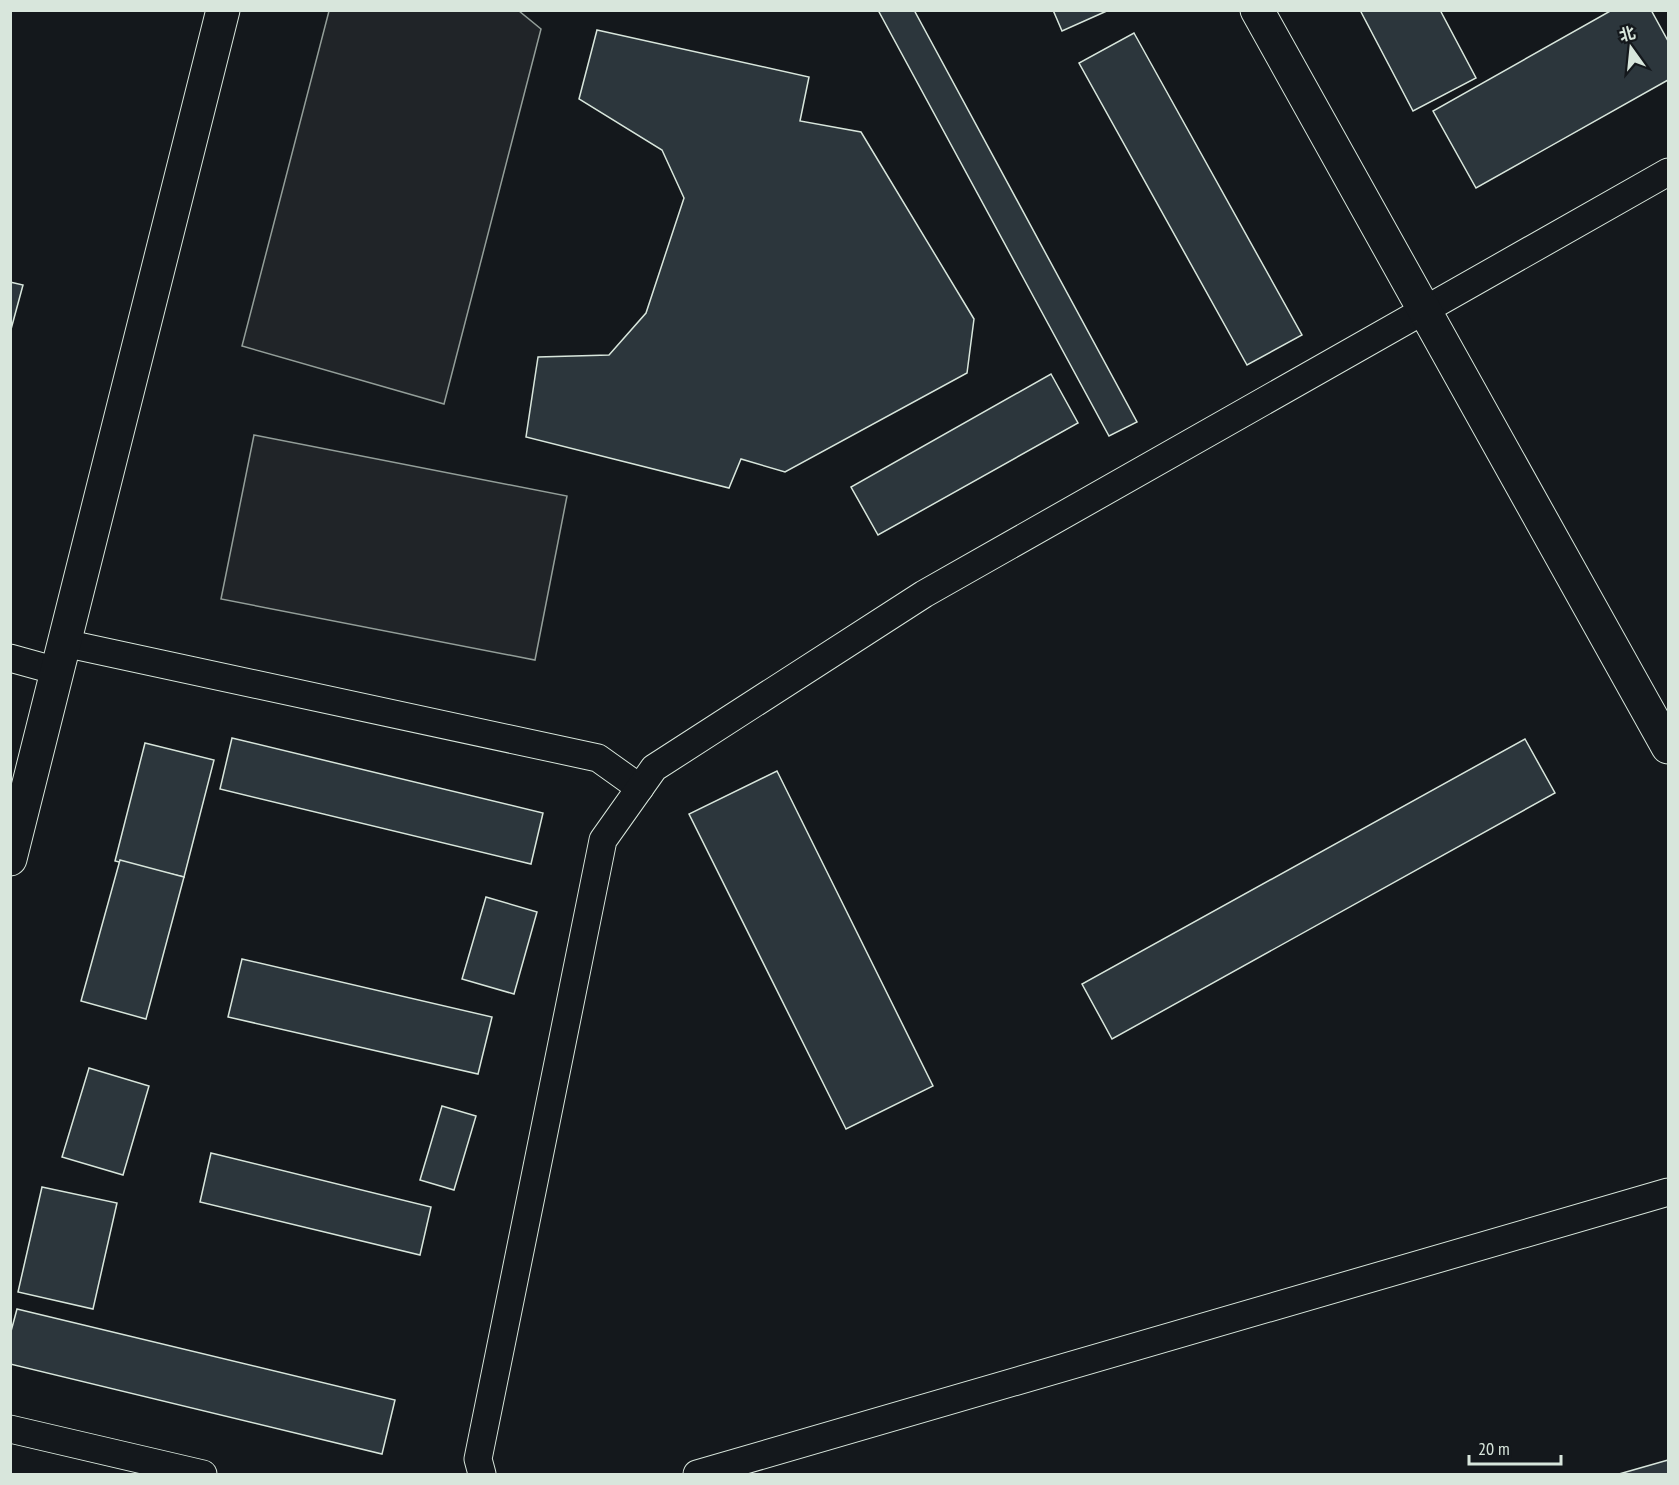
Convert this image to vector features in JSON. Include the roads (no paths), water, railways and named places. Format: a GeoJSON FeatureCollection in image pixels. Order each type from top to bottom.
{"type":"FeatureCollection","features":[{"type":"Feature","properties":{"kind":"main road"},"geometry":{"type":"LineString","coordinates":[[10,859],[223,10]]}},
{"type":"Feature","properties":{"kind":"main road"},"geometry":{"type":"LineString","coordinates":[[1257,10],[1668,747]]}},
{"type":"Feature","properties":{"kind":"street"},"geometry":{"type":"LineString","coordinates":[[482,1474],[478,1459],[603,840],[654,768],[924,594],[1668,172]]}},
{"type":"Feature","properties":{"kind":"street"},"geometry":{"type":"LineString","coordinates":[[10,658],[61,657],[598,758],[640,788]]}},
{"type":"Feature","properties":{"kind":"street"},"geometry":{"type":"LineString","coordinates":[[697,1474],[1668,1192]]}},
{"type":"Feature","properties":{"kind":"street"},"geometry":{"type":"LineString","coordinates":[[10,1429],[203,1474]]}}]}
